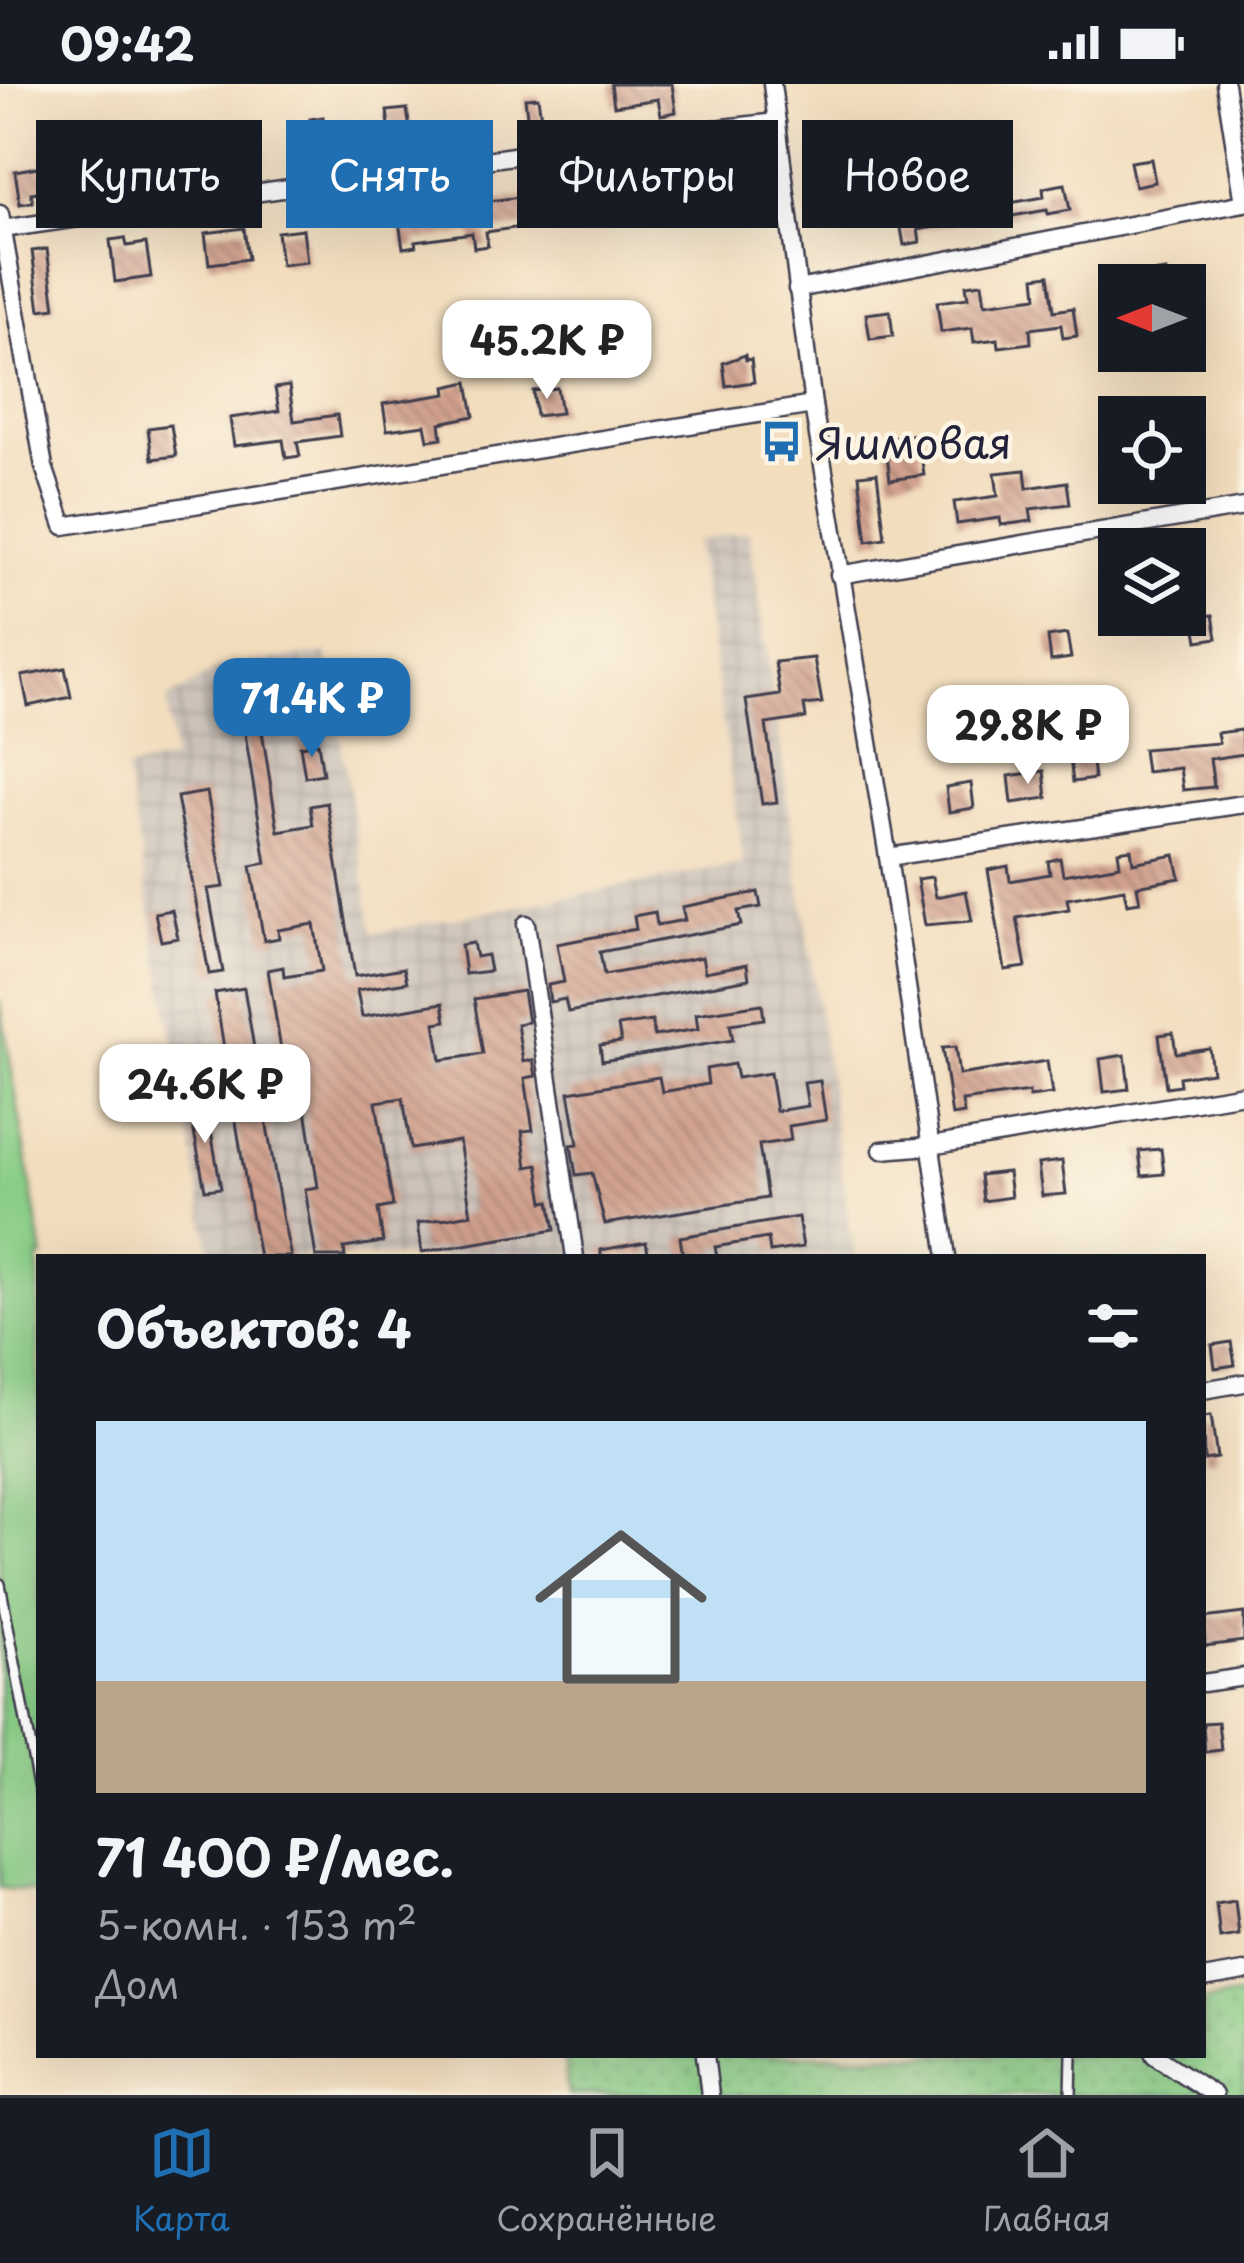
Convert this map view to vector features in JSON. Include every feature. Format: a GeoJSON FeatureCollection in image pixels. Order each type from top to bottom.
{"type":"FeatureCollection","features":[{"type":"Feature","properties":{"kind":"street"},"geometry":{"type":"LineString","coordinates":[[772,84],[777,120]]}},
{"type":"Feature","properties":{"kind":"street"},"geometry":{"type":"LineString","coordinates":[[797,289],[1244,203],[1225,84]]}},
{"type":"Feature","properties":{"kind":"street"},"geometry":{"type":"LineString","coordinates":[[778,130],[813,405],[888,857],[947,1254]]}},
{"type":"Feature","properties":{"kind":"street"},"geometry":{"type":"LineString","coordinates":[[517,155],[1,221],[44,467],[64,526],[813,405]]}},
{"type":"Feature","properties":{"kind":"street"},"geometry":{"type":"LineString","coordinates":[[839,575],[1244,507]]}},
{"type":"Feature","properties":{"kind":"street"},"geometry":{"type":"LineString","coordinates":[[888,857],[1244,804]]}},
{"type":"Feature","properties":{"kind":"street"},"geometry":{"type":"LineString","coordinates":[[526,924],[575,1254]]}},
{"type":"Feature","properties":{"kind":"street"},"geometry":{"type":"LineString","coordinates":[[882,1150],[1244,1094]]}},
{"type":"Feature","properties":{"kind":"street"},"geometry":{"type":"LineString","coordinates":[[1206,1389],[1244,1383]]}},
{"type":"Feature","properties":{"kind":"street"},"geometry":{"type":"LineString","coordinates":[[1206,1683],[1244,1677]]}},
{"type":"Feature","properties":{"kind":"street"},"geometry":{"type":"LineString","coordinates":[[1206,1978],[1244,1972]]}},
{"type":"Feature","properties":{"kind":"street"},"geometry":{"type":"LineString","coordinates":[[705,2058],[710,2095]]}},
{"type":"Feature","properties":{"kind":"street"},"geometry":{"type":"LineString","coordinates":[[1158,2058],[1214,2095]]}},
{"type":"Feature","properties":{"kind":"lane"},"geometry":{"type":"LineString","coordinates":[[0,1584],[36,1774]]}},
{"type":"Feature","properties":{"kind":"lane"},"geometry":{"type":"LineString","coordinates":[[1071,2095],[1072,2058]]}},
{"type":"Feature","properties":{"kind":"shaded area"},"geometry":{"type":"Polygon","coordinates":[[[749,531],[854,1254],[210,1254],[126,770],[173,759],[167,700],[220,667],[326,653],[373,933],[744,864],[696,541],[749,531]]]}},
{"type":"Feature","properties":{"kind":"green space"},"geometry":{"type":"Polygon","coordinates":[[[0,1001],[42,1254],[36,1254],[36,1892],[0,1888],[0,1001]]]}},
{"type":"Feature","properties":{"kind":"green space"},"geometry":{"type":"Polygon","coordinates":[[[1244,1995],[1244,2095],[568,2095],[564,2058],[1206,2058],[1206,2001],[1244,1995]]]}},
{"type":"Feature","properties":{"kind":"building"},"geometry":{"type":"Polygon","coordinates":[[[611,84],[672,84],[676,112],[661,115],[658,99],[614,106],[611,84]]]}},
{"type":"Feature","properties":{"kind":"building"},"geometry":{"type":"Polygon","coordinates":[[[538,97],[541,120],[527,120],[525,98],[538,97]]]}},
{"type":"Feature","properties":{"kind":"building"},"geometry":{"type":"Polygon","coordinates":[[[407,109],[409,120],[388,120],[387,111],[407,109]]]}},
{"type":"Feature","properties":{"kind":"building"},"geometry":{"type":"Polygon","coordinates":[[[1151,159],[1155,182],[1135,186],[1130,162],[1151,159]]]}},
{"type":"Feature","properties":{"kind":"building"},"geometry":{"type":"Polygon","coordinates":[[[36,167],[33,202],[20,204],[15,171],[36,167]]]}},
{"type":"Feature","properties":{"kind":"building"},"geometry":{"type":"Polygon","coordinates":[[[1065,184],[1070,210],[1013,216],[1013,202],[1044,197],[1043,188],[1065,184]]]}},
{"type":"Feature","properties":{"kind":"building"},"geometry":{"type":"Polygon","coordinates":[[[517,197],[517,228],[486,232],[488,246],[474,248],[472,233],[415,241],[416,246],[403,248],[400,228],[493,228],[493,201],[517,197]]]}},
{"type":"Feature","properties":{"kind":"building"},"geometry":{"type":"Polygon","coordinates":[[[244,228],[248,259],[209,264],[205,233],[244,228]]]}},
{"type":"Feature","properties":{"kind":"building"},"geometry":{"type":"Polygon","coordinates":[[[901,228],[929,228],[918,230],[920,242],[904,245],[901,228]]]}},
{"type":"Feature","properties":{"kind":"building"},"geometry":{"type":"Polygon","coordinates":[[[303,229],[307,262],[281,265],[277,232],[303,229]]]}},
{"type":"Feature","properties":{"kind":"building"},"geometry":{"type":"Polygon","coordinates":[[[125,238],[127,246],[146,243],[151,277],[115,282],[110,240],[125,238]]]}},
{"type":"Feature","properties":{"kind":"building"},"geometry":{"type":"Polygon","coordinates":[[[47,249],[55,308],[40,310],[32,251],[47,249]]]}},
{"type":"Feature","properties":{"kind":"building"},"geometry":{"type":"Polygon","coordinates":[[[1049,275],[1054,311],[1073,308],[1077,336],[1063,338],[1061,325],[1030,329],[1031,343],[999,347],[998,339],[974,342],[972,328],[941,332],[937,302],[968,298],[966,285],[982,283],[985,304],[1037,297],[1035,277],[1049,275]]]}},
{"type":"Feature","properties":{"kind":"building"},"geometry":{"type":"Polygon","coordinates":[[[890,311],[893,336],[870,339],[866,314],[890,311]]]}},
{"type":"Feature","properties":{"kind":"building"},"geometry":{"type":"Polygon","coordinates":[[[745,355],[746,360],[751,359],[754,382],[726,386],[723,363],[745,355]]]}},
{"type":"Feature","properties":{"kind":"building"},"geometry":{"type":"Polygon","coordinates":[[[468,382],[474,416],[440,423],[442,438],[428,440],[425,425],[387,430],[383,404],[447,394],[446,387],[468,382]]]}},
{"type":"Feature","properties":{"kind":"building"},"geometry":{"type":"Polygon","coordinates":[[[289,386],[294,421],[337,415],[340,436],[297,442],[300,456],[286,458],[283,440],[234,446],[230,418],[279,411],[275,388],[289,386]]]}},
{"type":"Feature","properties":{"kind":"building"},"geometry":{"type":"Polygon","coordinates":[[[557,388],[561,413],[536,416],[533,391],[557,388]]]}},
{"type":"Feature","properties":{"kind":"building"},"geometry":{"type":"Polygon","coordinates":[[[171,425],[176,456],[152,459],[148,428],[171,425]]]}},
{"type":"Feature","properties":{"kind":"building"},"geometry":{"type":"Polygon","coordinates":[[[918,434],[924,475],[890,480],[885,438],[918,434]]]}},
{"type":"Feature","properties":{"kind":"building"},"geometry":{"type":"Polygon","coordinates":[[[1025,470],[1027,488],[1067,482],[1070,504],[1030,509],[1032,521],[1001,525],[1000,518],[957,524],[954,502],[998,496],[995,473],[1025,470]]]}},
{"type":"Feature","properties":{"kind":"building"},"geometry":{"type":"Polygon","coordinates":[[[877,473],[885,538],[867,541],[859,475],[877,473]]]}},
{"type":"Feature","properties":{"kind":"building"},"geometry":{"type":"Polygon","coordinates":[[[1213,615],[1217,638],[1198,641],[1197,636],[1206,636],[1206,616],[1213,615]]]}},
{"type":"Feature","properties":{"kind":"building"},"geometry":{"type":"Polygon","coordinates":[[[1067,634],[1071,658],[1051,661],[1048,637],[1067,634]]]}},
{"type":"Feature","properties":{"kind":"building"},"geometry":{"type":"Polygon","coordinates":[[[814,658],[822,703],[804,705],[806,718],[766,724],[777,802],[762,804],[746,700],[780,695],[775,662],[814,658]]]}},
{"type":"Feature","properties":{"kind":"building"},"geometry":{"type":"Polygon","coordinates":[[[65,668],[71,697],[28,706],[22,676],[65,668]]]}},
{"type":"Feature","properties":{"kind":"building"},"geometry":{"type":"Polygon","coordinates":[[[254,681],[278,831],[313,825],[310,806],[327,803],[355,976],[404,968],[407,982],[357,990],[362,1017],[443,1003],[446,1021],[435,1023],[441,1060],[483,1054],[474,999],[523,991],[528,1022],[517,1024],[523,1062],[533,1060],[536,1076],[525,1078],[533,1130],[522,1131],[527,1167],[538,1165],[555,1230],[422,1252],[418,1223],[471,1214],[459,1141],[411,1149],[403,1098],[376,1102],[393,1206],[378,1209],[383,1242],[344,1248],[345,1254],[316,1254],[305,1189],[318,1187],[305,1103],[290,1105],[268,970],[283,967],[284,977],[322,971],[314,924],[278,930],[279,938],[264,941],[251,866],[266,863],[237,684],[254,681]]]}},
{"type":"Feature","properties":{"kind":"building"},"geometry":{"type":"Polygon","coordinates":[[[1241,730],[1244,754],[1210,759],[1214,787],[1183,790],[1180,768],[1146,772],[1143,749],[1219,743],[1217,733],[1241,730]]]}},
{"type":"Feature","properties":{"kind":"building"},"geometry":{"type":"Polygon","coordinates":[[[318,743],[323,774],[305,777],[300,746],[318,743]]]}},
{"type":"Feature","properties":{"kind":"building"},"geometry":{"type":"Polygon","coordinates":[[[1091,755],[1094,779],[1073,782],[1070,758],[1091,755]]]}},
{"type":"Feature","properties":{"kind":"building"},"geometry":{"type":"Polygon","coordinates":[[[1044,771],[1047,798],[1012,803],[1009,776],[1044,771]]]}},
{"type":"Feature","properties":{"kind":"building"},"geometry":{"type":"Polygon","coordinates":[[[971,783],[974,808],[949,812],[946,787],[971,783]]]}},
{"type":"Feature","properties":{"kind":"building"},"geometry":{"type":"Polygon","coordinates":[[[207,792],[224,887],[208,889],[223,972],[209,974],[177,797],[207,792]]]}},
{"type":"Feature","properties":{"kind":"building"},"geometry":{"type":"Polygon","coordinates":[[[1131,849],[1133,863],[1175,855],[1180,878],[1137,886],[1140,902],[1127,904],[1124,889],[1067,899],[1069,909],[1017,918],[1026,967],[1005,970],[988,870],[1008,866],[1010,881],[1050,874],[1048,861],[1060,858],[1063,875],[1120,865],[1118,851],[1131,849]]]}},
{"type":"Feature","properties":{"kind":"building"},"geometry":{"type":"Polygon","coordinates":[[[932,877],[936,897],[966,891],[972,921],[925,925],[917,879],[932,877]]]}},
{"type":"Feature","properties":{"kind":"building"},"geometry":{"type":"Polygon","coordinates":[[[758,892],[761,907],[738,911],[741,925],[600,952],[604,975],[702,957],[705,972],[747,964],[749,979],[568,1012],[565,999],[550,1002],[548,985],[564,982],[557,944],[636,929],[634,916],[655,912],[657,925],[685,920],[682,907],[758,892]]]}},
{"type":"Feature","properties":{"kind":"building"},"geometry":{"type":"Polygon","coordinates":[[[172,910],[178,938],[161,941],[155,913],[172,910]]]}},
{"type":"Feature","properties":{"kind":"building"},"geometry":{"type":"Polygon","coordinates":[[[473,943],[476,957],[487,955],[490,971],[465,974],[461,945],[473,943]]]}},
{"type":"Feature","properties":{"kind":"building"},"geometry":{"type":"Polygon","coordinates":[[[244,988],[290,1254],[258,1254],[215,993],[244,988]]]}},
{"type":"Feature","properties":{"kind":"building"},"geometry":{"type":"Polygon","coordinates":[[[762,1004],[764,1019],[730,1024],[733,1040],[602,1061],[600,1045],[621,1042],[618,1026],[652,1021],[654,1036],[698,1029],[696,1014],[762,1004]]]}},
{"type":"Feature","properties":{"kind":"building"},"geometry":{"type":"Polygon","coordinates":[[[1173,1033],[1176,1053],[1209,1048],[1212,1072],[1179,1077],[1180,1085],[1166,1087],[1159,1035],[1173,1033]]]}},
{"type":"Feature","properties":{"kind":"building"},"geometry":{"type":"Polygon","coordinates":[[[955,1047],[959,1075],[1047,1061],[1052,1094],[1029,1097],[1029,1092],[962,1101],[964,1114],[952,1116],[942,1048],[955,1047]]]}},
{"type":"Feature","properties":{"kind":"building"},"geometry":{"type":"Polygon","coordinates":[[[1125,1055],[1129,1089],[1104,1092],[1100,1059],[1125,1055]]]}},
{"type":"Feature","properties":{"kind":"building"},"geometry":{"type":"Polygon","coordinates":[[[734,1064],[737,1078],[770,1073],[776,1111],[808,1106],[804,1083],[820,1081],[826,1120],[789,1126],[791,1140],[759,1145],[767,1198],[605,1224],[592,1173],[576,1175],[571,1145],[578,1144],[569,1092],[659,1077],[662,1092],[708,1084],[706,1069],[734,1064]]]}},
{"type":"Feature","properties":{"kind":"building"},"geometry":{"type":"Polygon","coordinates":[[[206,1103],[221,1188],[205,1190],[189,1105],[206,1103]]]}},
{"type":"Feature","properties":{"kind":"building"},"geometry":{"type":"Polygon","coordinates":[[[1161,1149],[1164,1174],[1142,1176],[1139,1151],[1161,1149]]]}},
{"type":"Feature","properties":{"kind":"building"},"geometry":{"type":"Polygon","coordinates":[[[1062,1161],[1066,1194],[1042,1196],[1038,1164],[1062,1161]]]}},
{"type":"Feature","properties":{"kind":"building"},"geometry":{"type":"Polygon","coordinates":[[[1008,1172],[1011,1197],[983,1201],[980,1175],[1008,1172]]]}},
{"type":"Feature","properties":{"kind":"building"},"geometry":{"type":"Polygon","coordinates":[[[798,1217],[803,1247],[770,1252],[768,1238],[715,1247],[716,1254],[683,1254],[680,1237],[798,1217]]]}},
{"type":"Feature","properties":{"kind":"building"},"geometry":{"type":"Polygon","coordinates":[[[646,1242],[648,1254],[601,1254],[601,1250],[646,1242]]]}},
{"type":"Feature","properties":{"kind":"building"},"geometry":{"type":"Polygon","coordinates":[[[1231,1342],[1235,1365],[1215,1368],[1212,1345],[1231,1342]]]}},
{"type":"Feature","properties":{"kind":"building"},"geometry":{"type":"Polygon","coordinates":[[[1211,1415],[1217,1458],[1206,1460],[1206,1416],[1211,1415]]]}},
{"type":"Feature","properties":{"kind":"building"},"geometry":{"type":"Polygon","coordinates":[[[1244,1613],[1244,1641],[1206,1646],[1206,1618],[1244,1613]]]}},
{"type":"Feature","properties":{"kind":"building"},"geometry":{"type":"Polygon","coordinates":[[[1218,1722],[1221,1750],[1206,1752],[1206,1723],[1218,1722]]]}},
{"type":"Feature","properties":{"kind":"building"},"geometry":{"type":"Polygon","coordinates":[[[1235,1900],[1239,1935],[1220,1938],[1216,1903],[1235,1900]]]}},
{"type":"Feature","properties":{"kind":"place","name":"Яшмовая"},"geometry":{"type":"Point","coordinates":[782,441]}}]}
